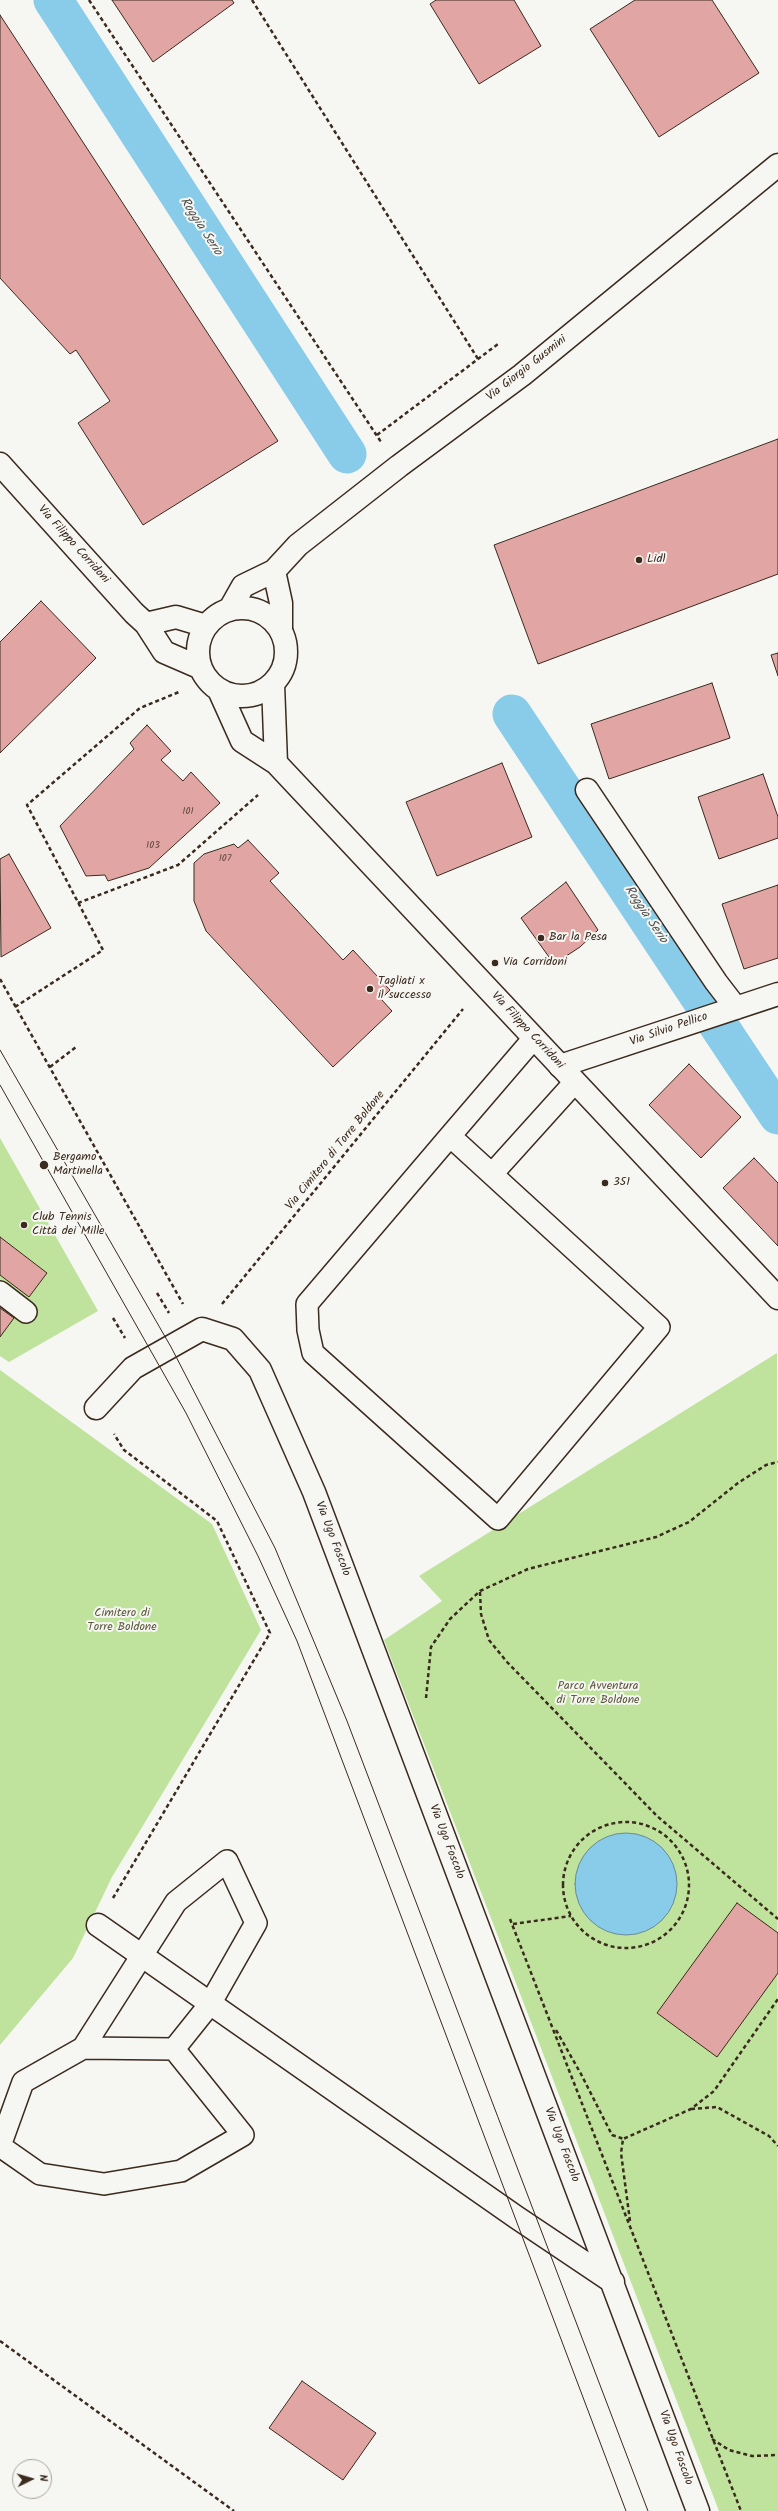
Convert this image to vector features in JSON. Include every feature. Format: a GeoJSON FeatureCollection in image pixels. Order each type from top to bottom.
{"type":"FeatureCollection","features":[{"type":"Feature","properties":{"kind":"street","name":"Via Giorgio Gusmini"},"geometry":{"type":"LineString","coordinates":[[230,609],[243,586],[274,572],[298,545],[399,466],[522,375],[778,165]]}},
{"type":"Feature","properties":{"kind":"street","name":"Via Filippo Corridoni"},"geometry":{"type":"LineString","coordinates":[[0,464],[134,613],[146,624],[164,652],[209,680],[233,695],[246,696],[261,692],[273,684],[281,672],[286,658],[286,644],[281,630],[272,619],[260,611],[245,607],[230,609],[216,615],[206,626],[200,639],[198,654],[209,680],[242,741],[276,763],[778,1298]]}},
{"type":"Feature","properties":{"kind":"street"},"geometry":{"type":"LineString","coordinates":[[274,572],[281,603],[281,630]]}},
{"type":"Feature","properties":{"kind":"street"},"geometry":{"type":"LineString","coordinates":[[146,624],[176,617],[206,626]]}},
{"type":"Feature","properties":{"kind":"street"},"geometry":{"type":"LineString","coordinates":[[273,684],[276,763]]}},
{"type":"Feature","properties":{"kind":"street"},"geometry":{"type":"LineString","coordinates":[[586,790],[716,982],[736,1008]]}},
{"type":"Feature","properties":{"kind":"street","name":"Via Silvio Pellico"},"geometry":{"type":"LineString","coordinates":[[560,1066],[778,994]]}},
{"type":"Feature","properties":{"kind":"street"},"geometry":{"type":"LineString","coordinates":[[96,1408],[134,1368],[202,1329]]}},
{"type":"Feature","properties":{"kind":"street","name":"Via Ugo Foscolo"},"geometry":{"type":"LineString","coordinates":[[202,1329],[233,1340],[260,1370],[314,1492],[613,2282],[698,2511]]}},
{"type":"Feature","properties":{"kind":"street"},"geometry":{"type":"LineString","coordinates":[[98,1925],[516,2217],[613,2282]]}},
{"type":"Feature","properties":{"kind":"lane"},"geometry":{"type":"LineString","coordinates":[[450,1136],[658,1327],[498,1519],[313,1354],[308,1330],[307,1304],[450,1136],[534,1038]]}},
{"type":"Feature","properties":{"kind":"lane"},"geometry":{"type":"LineString","coordinates":[[492,1174],[575,1082]]}},
{"type":"Feature","properties":{"kind":"lane"},"geometry":{"type":"LineString","coordinates":[[0,1292],[26,1312]]}},
{"type":"Feature","properties":{"kind":"lane"},"geometry":{"type":"LineString","coordinates":[[227,1860],[256,1923],[210,2004],[174,2048],[243,2135],[181,2170],[104,2184],[40,2174],[0,2146],[23,2082],[83,2048],[176,1902],[227,1860]]}},
{"type":"Feature","properties":{"kind":"lane"},"geometry":{"type":"LineString","coordinates":[[83,2048],[174,2048]]}},
{"type":"Feature","properties":{"kind":"path"},"geometry":{"type":"LineString","coordinates":[[89,0],[377,435],[498,344]]}},
{"type":"Feature","properties":{"kind":"path"},"geometry":{"type":"LineString","coordinates":[[252,0],[478,359]]}},
{"type":"Feature","properties":{"kind":"path"},"geometry":{"type":"LineString","coordinates":[[15,1006],[103,950],[27,805],[140,708],[209,680]]}},
{"type":"Feature","properties":{"kind":"path"},"geometry":{"type":"LineString","coordinates":[[78,903],[178,865],[258,795]]}},
{"type":"Feature","properties":{"kind":"path"},"geometry":{"type":"LineString","coordinates":[[0,979],[189,1315],[202,1329]]}},
{"type":"Feature","properties":{"kind":"path","name":"Via Cimitero di Torre Boldone"},"geometry":{"type":"LineString","coordinates":[[202,1329],[484,984]]}},
{"type":"Feature","properties":{"kind":"path"},"geometry":{"type":"LineString","coordinates":[[50,1067],[76,1047]]}},
{"type":"Feature","properties":{"kind":"path"},"geometry":{"type":"LineString","coordinates":[[157,1293],[171,1316]]}},
{"type":"Feature","properties":{"kind":"path"},"geometry":{"type":"LineString","coordinates":[[113,1318],[127,1341]]}},
{"type":"Feature","properties":{"kind":"path"},"geometry":{"type":"LineString","coordinates":[[96,1408],[124,1450],[217,1521],[270,1633],[98,1925]]}},
{"type":"Feature","properties":{"kind":"path"},"geometry":{"type":"LineString","coordinates":[[426,1703],[431,1646],[450,1620],[480,1591],[528,1569],[656,1537],[689,1522],[738,1483],[766,1465],[778,1462]]}},
{"type":"Feature","properties":{"kind":"path"},"geometry":{"type":"LineString","coordinates":[[480,1591],[480,1614],[489,1640],[507,1662],[657,1816],[778,1918]]}},
{"type":"Feature","properties":{"kind":"path"},"geometry":{"type":"LineString","coordinates":[[616,1822],[636,1822],[655,1829],[671,1840],[679,1850],[687,1868],[689,1889],[684,1908],[675,1926],[659,1939],[640,1947],[620,1948],[601,1943],[583,1932],[571,1916],[564,1897],[563,1877],[573,1852],[580,1841],[596,1829],[616,1822]]}},
{"type":"Feature","properties":{"kind":"path"},"geometry":{"type":"LineString","coordinates":[[513,1924],[571,1916]]}},
{"type":"Feature","properties":{"kind":"path"},"geometry":{"type":"LineString","coordinates":[[510,1917],[741,2511]]}},
{"type":"Feature","properties":{"kind":"path"},"geometry":{"type":"LineString","coordinates":[[551,2023],[581,2074],[612,2134],[624,2139],[691,2109],[714,2092],[778,1999]]}},
{"type":"Feature","properties":{"kind":"path"},"geometry":{"type":"LineString","coordinates":[[691,2109],[718,2107],[769,2136],[778,2146]]}},
{"type":"Feature","properties":{"kind":"path"},"geometry":{"type":"LineString","coordinates":[[624,2139],[621,2153],[630,2225]]}},
{"type":"Feature","properties":{"kind":"path"},"geometry":{"type":"LineString","coordinates":[[0,2341],[234,2511]]}},
{"type":"Feature","properties":{"kind":"path"},"geometry":{"type":"LineString","coordinates":[[712,2439],[729,2450],[752,2456],[778,2455]]}},
{"type":"Feature","properties":{"kind":"green space","name":"Club Tennis Città dei Mille"},"geometry":{"type":"Polygon","coordinates":[[[0,1138],[98,1311],[9,1362],[0,1356],[0,1138]]]}},
{"type":"Feature","properties":{"kind":"green space","name":"Parco Avventura di Torre Boldone"},"geometry":{"type":"Polygon","coordinates":[[[777,1353],[778,2511],[719,2511],[384,1640],[442,1601],[419,1576],[777,1353]]]}},
{"type":"Feature","properties":{"kind":"green space","name":"Cimitero di Torre Boldone"},"geometry":{"type":"Polygon","coordinates":[[[0,1370],[212,1524],[261,1630],[112,1877],[73,1958],[0,2045],[0,1370]]]}},
{"type":"Feature","properties":{"kind":"water"},"geometry":{"type":"Polygon","coordinates":[[[626,1833],[645,1837],[662,1848],[673,1865],[677,1884],[673,1903],[662,1920],[645,1931],[626,1935],[607,1931],[590,1920],[579,1903],[575,1884],[579,1865],[590,1848],[607,1837],[626,1833]]]}},
{"type":"Feature","properties":{"kind":"building"},"geometry":{"type":"Polygon","coordinates":[[[112,0],[232,0],[234,3],[153,62],[112,0]]]}},
{"type":"Feature","properties":{"kind":"building"},"geometry":{"type":"Polygon","coordinates":[[[436,0],[514,0],[541,46],[479,84],[430,4],[436,0]]]}},
{"type":"Feature","properties":{"kind":"building"},"geometry":{"type":"Polygon","coordinates":[[[635,0],[712,0],[759,73],[659,137],[590,29],[635,0]]]}},
{"type":"Feature","properties":{"kind":"building"},"geometry":{"type":"Polygon","coordinates":[[[0,15],[278,441],[143,525],[78,423],[110,401],[76,350],[70,354],[0,278],[0,15]]]}},
{"type":"Feature","properties":{"kind":"building","name":"Lidl"},"geometry":{"type":"Polygon","coordinates":[[[778,439],[778,574],[538,664],[494,545],[778,439]]]}},
{"type":"Feature","properties":{"kind":"building"},"geometry":{"type":"Polygon","coordinates":[[[41,601],[96,658],[0,753],[0,642],[41,601]]]}},
{"type":"Feature","properties":{"kind":"building"},"geometry":{"type":"Polygon","coordinates":[[[778,653],[778,676],[771,655],[778,653]]]}},
{"type":"Feature","properties":{"kind":"building"},"geometry":{"type":"Polygon","coordinates":[[[712,683],[730,738],[609,779],[591,724],[712,683]]]}},
{"type":"Feature","properties":{"kind":"building"},"geometry":{"type":"Polygon","coordinates":[[[147,725],[171,751],[161,760],[183,781],[191,772],[220,803],[149,868],[108,881],[105,875],[86,876],[60,826],[134,749],[130,743],[147,725]]]}},
{"type":"Feature","properties":{"kind":"building"},"geometry":{"type":"Polygon","coordinates":[[[502,763],[532,837],[437,876],[406,802],[502,763]]]}},
{"type":"Feature","properties":{"kind":"building"},"geometry":{"type":"Polygon","coordinates":[[[763,774],[778,817],[778,838],[719,859],[698,797],[763,774]]]}},
{"type":"Feature","properties":{"kind":"building"},"geometry":{"type":"Polygon","coordinates":[[[248,840],[279,873],[270,881],[343,960],[353,950],[390,990],[381,999],[392,1011],[333,1067],[206,931],[194,901],[194,863],[204,854],[234,844],[238,848],[248,840]]]}},
{"type":"Feature","properties":{"kind":"building"},"geometry":{"type":"Polygon","coordinates":[[[9,854],[51,928],[1,957],[0,859],[9,854]]]}},
{"type":"Feature","properties":{"kind":"building"},"geometry":{"type":"Polygon","coordinates":[[[566,882],[598,930],[580,947],[554,964],[521,918],[566,882]]]}},
{"type":"Feature","properties":{"kind":"building"},"geometry":{"type":"Polygon","coordinates":[[[778,885],[778,958],[744,969],[722,904],[778,885]]]}},
{"type":"Feature","properties":{"kind":"building"},"geometry":{"type":"Polygon","coordinates":[[[689,1064],[741,1117],[701,1158],[649,1105],[689,1064]]]}},
{"type":"Feature","properties":{"kind":"building"},"geometry":{"type":"Polygon","coordinates":[[[754,1158],[778,1183],[778,1246],[723,1188],[754,1158]]]}},
{"type":"Feature","properties":{"kind":"building"},"geometry":{"type":"Polygon","coordinates":[[[0,1237],[47,1273],[29,1297],[0,1275],[0,1237]]]}},
{"type":"Feature","properties":{"kind":"building"},"geometry":{"type":"Polygon","coordinates":[[[0,1308],[14,1318],[0,1337],[0,1308]]]}},
{"type":"Feature","properties":{"kind":"building"},"geometry":{"type":"Polygon","coordinates":[[[737,1903],[778,1933],[778,1973],[717,2057],[657,2013],[737,1903]]]}},
{"type":"Feature","properties":{"kind":"building"},"geometry":{"type":"Polygon","coordinates":[[[302,2381],[376,2433],[343,2480],[269,2428],[302,2381]]]}},
{"type":"Feature","properties":{"kind":"waterway","name":"Roggia Serio"},"geometry":{"type":"LineString","coordinates":[[53,0],[347,454]]}},
{"type":"Feature","properties":{"kind":"waterway","name":"Roggia Serio"},"geometry":{"type":"LineString","coordinates":[[512,714],[778,1115]]}},
{"type":"Feature","properties":{"kind":"tram line"},"geometry":{"type":"LineString","coordinates":[[0,1050],[171,1347],[275,1548],[347,1721],[648,2511]]}},
{"type":"Feature","properties":{"kind":"tram line"},"geometry":{"type":"LineString","coordinates":[[0,1085],[186,1413],[258,1556],[297,1641],[626,2511]]}},
{"type":"Feature","properties":{"kind":"place","name":"Lidl"},"geometry":{"type":"Point","coordinates":[639,560]}},
{"type":"Feature","properties":{"kind":"place","name":"Bar la Pesa"},"geometry":{"type":"Point","coordinates":[541,938]}},
{"type":"Feature","properties":{"kind":"place","name":"Via Corridoni"},"geometry":{"type":"Point","coordinates":[495,963]}},
{"type":"Feature","properties":{"kind":"place","name":"Tagliati x il successo"},"geometry":{"type":"Point","coordinates":[370,989]}},
{"type":"Feature","properties":{"kind":"place","name":"Bergamo Martinella"},"geometry":{"type":"Point","coordinates":[44,1165]}},
{"type":"Feature","properties":{"kind":"place","name":"351"},"geometry":{"type":"Point","coordinates":[605,1183]}},
{"type":"Feature","properties":{"kind":"place","name":"Club Tennis Città dei Mille"},"geometry":{"type":"Point","coordinates":[24,1225]}}]}
